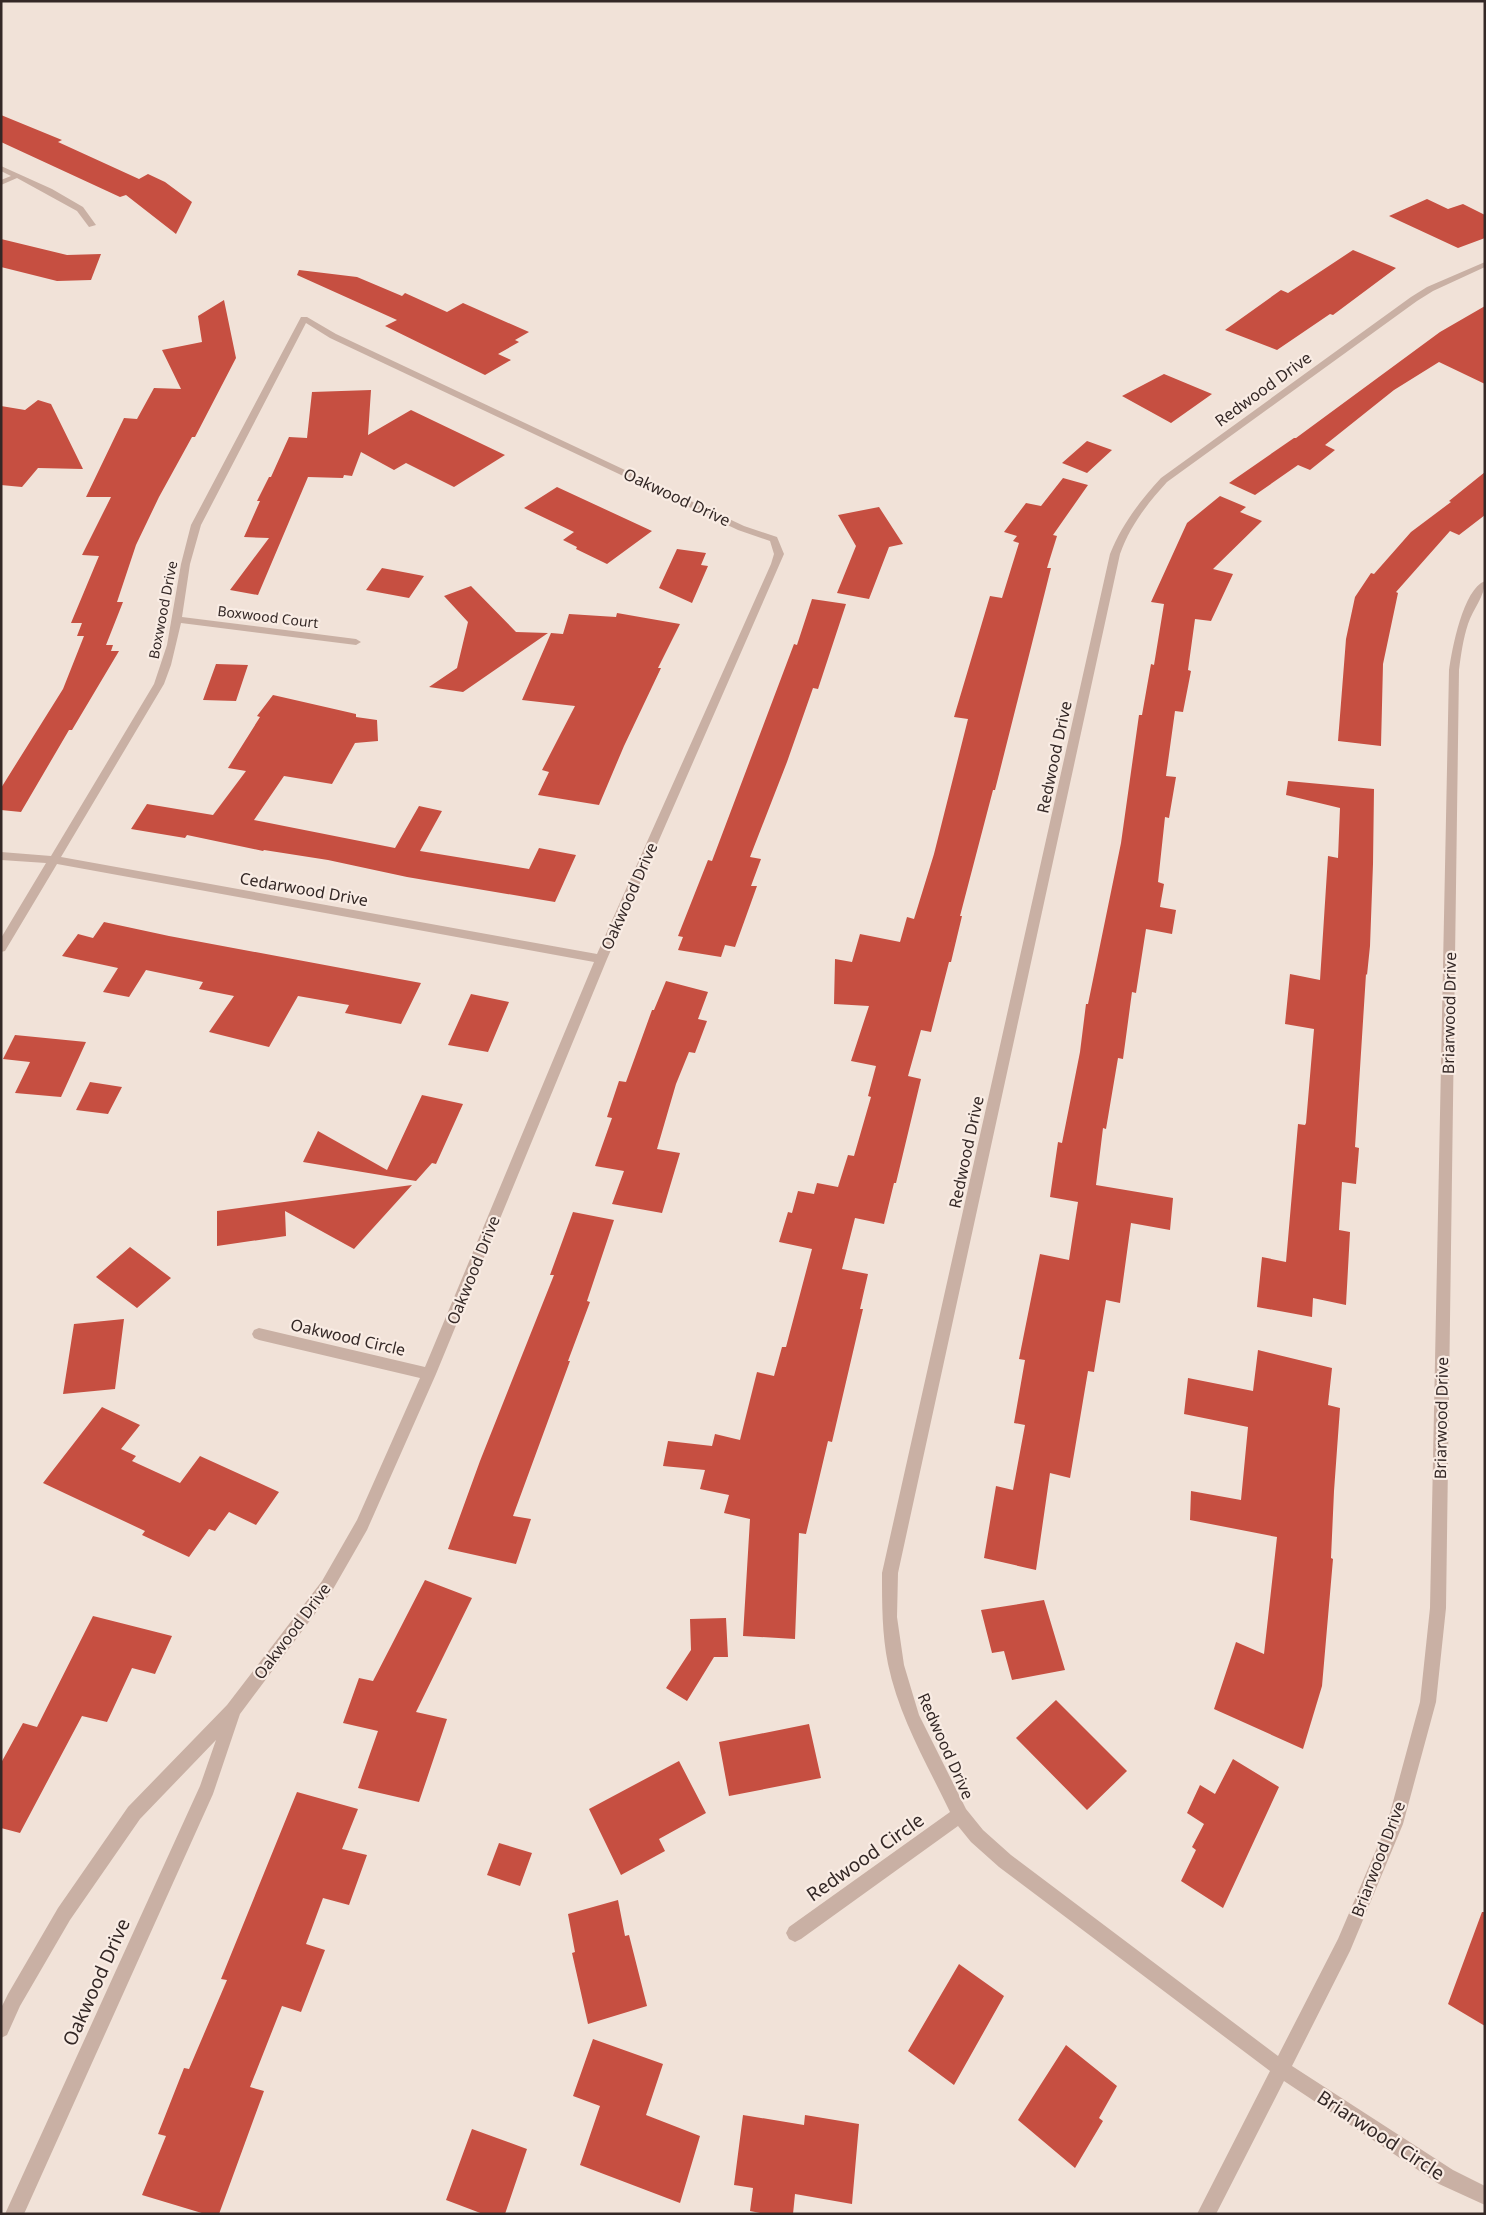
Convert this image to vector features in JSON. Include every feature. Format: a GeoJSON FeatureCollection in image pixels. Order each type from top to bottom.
{"type":"FeatureCollection","features":[{"type":"Feature","properties":{"kind":"street"},"geometry":{"type":"LineString","coordinates":[[1,168],[49,191],[80,209],[92,225]]}},
{"type":"Feature","properties":{"kind":"street"},"geometry":{"type":"LineString","coordinates":[[1,183],[16,176]]}},
{"type":"Feature","properties":{"kind":"street","name":"Redwood Drive"},"geometry":{"type":"LineString","coordinates":[[1281,2069],[1006,1861],[977,1836],[960,1815],[912,1716],[896,1665],[889,1617],[890,1573],[1111,573],[1121,535],[1136,512],[1164,480],[1414,299],[1430,289],[1485,264]]}},
{"type":"Feature","properties":{"kind":"street","name":"Boxwood Drive"},"geometry":{"type":"LineString","coordinates":[[1,948],[159,684],[168,665],[174,640],[188,551],[204,505],[304,319]]}},
{"type":"Feature","properties":{"kind":"street","name":"Oakwood Drive"},"geometry":{"type":"LineString","coordinates":[[1,2029],[14,2000],[64,1914],[134,1813],[233,1710],[331,1578],[362,1525],[429,1374],[601,959],[779,554],[774,539],[741,528],[332,336],[304,319]]}},
{"type":"Feature","properties":{"kind":"street","name":"Briarwood Drive"},"geometry":{"type":"LineString","coordinates":[[1208,2213],[1344,1944],[1395,1824],[1428,1702],[1438,1608],[1454,670],[1460,631],[1473,598],[1485,584]]}},
{"type":"Feature","properties":{"kind":"street","name":"Boxwood Court"},"geometry":{"type":"LineString","coordinates":[[177,619],[356,642]]}},
{"type":"Feature","properties":{"kind":"street","name":"Cedarwood Drive"},"geometry":{"type":"LineString","coordinates":[[1,856],[54,860],[601,959]]}},
{"type":"Feature","properties":{"kind":"street","name":"Oakwood Circle"},"geometry":{"type":"LineString","coordinates":[[259,1334],[429,1374]]}},
{"type":"Feature","properties":{"kind":"street","name":"Oakwood Drive"},"geometry":{"type":"LineString","coordinates":[[14,2214],[207,1788],[233,1710]]}},
{"type":"Feature","properties":{"kind":"street","name":"Redwood Circle"},"geometry":{"type":"LineString","coordinates":[[795,1933],[960,1815]]}},
{"type":"Feature","properties":{"kind":"street","name":"Briarwood Circle"},"geometry":{"type":"LineString","coordinates":[[1281,2069],[1446,2177],[1485,2196]]}},
{"type":"Feature","properties":{"kind":"building"},"geometry":{"type":"Polygon","coordinates":[[[1,115],[62,140],[58,142],[139,179],[148,174],[165,182],[192,202],[176,234],[126,195],[120,197],[1,142],[1,115]]]}},
{"type":"Feature","properties":{"kind":"building"},"geometry":{"type":"Polygon","coordinates":[[[1427,199],[1448,209],[1463,204],[1485,215],[1485,238],[1458,248],[1389,216],[1427,199]]]}},
{"type":"Feature","properties":{"kind":"building"},"geometry":{"type":"Polygon","coordinates":[[[1,239],[67,255],[101,254],[91,280],[57,281],[1,267],[1,239]]]}},
{"type":"Feature","properties":{"kind":"building"},"geometry":{"type":"Polygon","coordinates":[[[1353,250],[1396,268],[1333,315],[1330,314],[1277,350],[1225,330],[1281,290],[1288,293],[1353,250]]]}},
{"type":"Feature","properties":{"kind":"building"},"geometry":{"type":"Polygon","coordinates":[[[299,270],[357,277],[402,296],[405,293],[447,312],[463,303],[529,332],[515,340],[519,342],[498,354],[511,360],[485,375],[385,326],[397,320],[297,275],[299,270]]]}},
{"type":"Feature","properties":{"kind":"building"},"geometry":{"type":"Polygon","coordinates":[[[224,300],[236,358],[195,437],[192,437],[159,497],[136,545],[117,602],[123,602],[106,645],[113,645],[111,651],[119,651],[72,730],[69,730],[21,812],[1,810],[1,788],[63,689],[84,636],[77,636],[82,623],[71,623],[99,556],[82,555],[111,497],[86,497],[124,418],[137,419],[154,388],[181,389],[162,350],[202,342],[198,316],[224,300]]]}},
{"type":"Feature","properties":{"kind":"building"},"geometry":{"type":"Polygon","coordinates":[[[1485,306],[1485,384],[1439,362],[1394,390],[1325,445],[1335,450],[1310,470],[1298,465],[1255,495],[1229,483],[1296,438],[1440,332],[1485,306]]]}},
{"type":"Feature","properties":{"kind":"building"},"geometry":{"type":"Polygon","coordinates":[[[1164,374],[1212,394],[1171,423],[1122,396],[1164,374]]]}},
{"type":"Feature","properties":{"kind":"building"},"geometry":{"type":"Polygon","coordinates":[[[371,390],[368,435],[411,410],[505,455],[454,487],[406,463],[394,470],[361,452],[352,476],[344,475],[343,478],[308,477],[258,595],[230,590],[269,538],[244,537],[260,501],[257,501],[269,477],[271,477],[289,437],[307,438],[312,392],[371,390]]]}},
{"type":"Feature","properties":{"kind":"building"},"geometry":{"type":"Polygon","coordinates":[[[38,400],[51,404],[83,469],[38,468],[22,487],[1,485],[1,406],[25,410],[38,400]]]}},
{"type":"Feature","properties":{"kind":"building"},"geometry":{"type":"Polygon","coordinates":[[[1087,441],[1112,450],[1087,473],[1062,463],[1087,441]]]}},
{"type":"Feature","properties":{"kind":"building"},"geometry":{"type":"Polygon","coordinates":[[[1485,472],[1485,515],[1459,535],[1450,531],[1396,592],[1398,593],[1383,664],[1381,746],[1338,741],[1346,639],[1355,597],[1371,573],[1374,574],[1411,532],[1451,502],[1449,501],[1485,472]]]}},
{"type":"Feature","properties":{"kind":"building"},"geometry":{"type":"Polygon","coordinates":[[[1063,478],[1088,485],[1053,535],[1057,536],[1047,568],[1051,568],[995,790],[993,790],[960,916],[962,916],[951,962],[949,962],[931,1032],[921,1030],[908,1076],[921,1079],[896,1183],[894,1183],[884,1224],[855,1218],[842,1269],[868,1274],[860,1309],[863,1309],[832,1442],[828,1441],[806,1534],[799,1533],[795,1639],[743,1636],[750,1519],[724,1513],[729,1495],[700,1489],[705,1470],[663,1466],[668,1441],[712,1446],[715,1434],[740,1440],[757,1372],[774,1376],[782,1347],[786,1347],[812,1249],[779,1242],[788,1212],[792,1213],[798,1191],[814,1194],[817,1183],[838,1187],[848,1155],[854,1156],[871,1097],[868,1096],[876,1066],[851,1061],[869,1006],[834,1004],[835,959],[852,962],[860,934],[900,942],[907,917],[914,919],[934,854],[968,719],[954,717],[990,596],[1002,598],[1019,543],[1013,541],[1017,536],[1004,532],[1026,503],[1041,506],[1063,478]]]}},
{"type":"Feature","properties":{"kind":"building"},"geometry":{"type":"Polygon","coordinates":[[[557,487],[652,531],[607,564],[576,549],[577,547],[563,540],[574,532],[524,508],[557,487]]]}},
{"type":"Feature","properties":{"kind":"building"},"geometry":{"type":"Polygon","coordinates":[[[1220,496],[1246,507],[1240,512],[1262,521],[1213,569],[1233,574],[1211,621],[1195,619],[1188,670],[1191,671],[1183,712],[1175,711],[1166,776],[1176,777],[1169,818],[1165,817],[1158,882],[1164,884],[1160,907],[1176,910],[1172,934],[1146,929],[1136,993],[1132,992],[1123,1059],[1118,1058],[1106,1129],[1103,1128],[1096,1185],[1173,1198],[1170,1230],[1131,1223],[1120,1303],[1106,1300],[1094,1372],[1088,1371],[1070,1478],[1050,1473],[1036,1570],[984,1558],[996,1486],[1013,1490],[1025,1425],[1014,1423],[1025,1360],[1019,1359],[1040,1254],[1069,1260],[1078,1202],[1050,1197],[1058,1142],[1062,1143],[1080,1052],[1086,1004],[1088,1004],[1121,843],[1139,715],[1142,715],[1151,664],[1154,665],[1164,604],[1151,602],[1187,523],[1220,496]]]}},
{"type":"Feature","properties":{"kind":"building"},"geometry":{"type":"Polygon","coordinates":[[[879,507],[903,544],[889,547],[869,599],[837,593],[856,546],[838,515],[879,507]]]}},
{"type":"Feature","properties":{"kind":"building"},"geometry":{"type":"Polygon","coordinates":[[[677,549],[706,553],[701,565],[708,566],[692,603],[659,588],[677,549]]]}},
{"type":"Feature","properties":{"kind":"building"},"geometry":{"type":"Polygon","coordinates":[[[382,568],[424,576],[409,598],[366,590],[382,568]]]}},
{"type":"Feature","properties":{"kind":"building"},"geometry":{"type":"Polygon","coordinates":[[[471,586],[516,632],[548,633],[463,692],[429,687],[457,668],[468,622],[444,596],[471,586]]]}},
{"type":"Feature","properties":{"kind":"building"},"geometry":{"type":"Polygon","coordinates":[[[812,599],[846,604],[818,689],[813,688],[750,857],[761,859],[751,886],[757,886],[735,947],[725,945],[721,957],[678,950],[683,937],[678,936],[708,860],[712,861],[794,644],[797,645],[812,599]]]}},
{"type":"Feature","properties":{"kind":"building"},"geometry":{"type":"Polygon","coordinates":[[[617,613],[680,624],[658,668],[661,668],[624,746],[599,805],[538,795],[549,772],[542,770],[575,706],[522,700],[551,633],[563,634],[569,614],[616,617],[617,613]]]}},
{"type":"Feature","properties":{"kind":"building"},"geometry":{"type":"Polygon","coordinates":[[[216,664],[248,665],[236,701],[203,700],[216,664]]]}},
{"type":"Feature","properties":{"kind":"building"},"geometry":{"type":"Polygon","coordinates":[[[273,695],[356,714],[356,717],[377,720],[378,741],[355,743],[332,784],[284,776],[254,820],[395,848],[419,806],[442,811],[420,851],[529,869],[539,848],[576,855],[555,902],[407,877],[328,860],[263,851],[187,835],[185,838],[131,829],[147,804],[213,815],[246,771],[228,768],[260,717],[257,716],[273,695]]]}},
{"type":"Feature","properties":{"kind":"building"},"geometry":{"type":"Polygon","coordinates":[[[1288,781],[1374,789],[1370,946],[1366,974],[1355,1147],[1359,1148],[1356,1184],[1342,1182],[1339,1230],[1350,1232],[1346,1305],[1313,1298],[1312,1317],[1257,1307],[1262,1257],[1286,1262],[1298,1124],[1305,1125],[1306,1123],[1314,1029],[1285,1024],[1290,974],[1320,980],[1328,856],[1338,858],[1340,808],[1286,795],[1288,781]]]}},
{"type":"Feature","properties":{"kind":"building"},"geometry":{"type":"Polygon","coordinates":[[[104,922],[421,983],[401,1024],[345,1013],[349,1005],[298,996],[269,1047],[209,1032],[234,996],[199,989],[203,982],[146,970],[129,997],[103,992],[118,968],[62,956],[78,934],[93,938],[104,922]]]}},
{"type":"Feature","properties":{"kind":"building"},"geometry":{"type":"Polygon","coordinates":[[[666,981],[708,992],[698,1019],[707,1021],[695,1053],[689,1052],[676,1084],[657,1149],[680,1153],[662,1213],[612,1204],[624,1171],[595,1166],[612,1118],[607,1117],[619,1081],[626,1082],[652,1010],[654,1010],[666,981]]]}},
{"type":"Feature","properties":{"kind":"building"},"geometry":{"type":"Polygon","coordinates":[[[471,994],[509,1002],[488,1052],[448,1045],[471,994]]]}},
{"type":"Feature","properties":{"kind":"building"},"geometry":{"type":"Polygon","coordinates":[[[15,1035],[86,1042],[61,1097],[15,1093],[30,1062],[3,1059],[15,1035]]]}},
{"type":"Feature","properties":{"kind":"building"},"geometry":{"type":"Polygon","coordinates":[[[90,1082],[122,1087],[108,1114],[76,1110],[90,1082]]]}},
{"type":"Feature","properties":{"kind":"building"},"geometry":{"type":"Polygon","coordinates":[[[422,1095],[463,1104],[436,1164],[432,1163],[416,1181],[303,1162],[318,1131],[387,1170],[422,1095]]]}},
{"type":"Feature","properties":{"kind":"building"},"geometry":{"type":"Polygon","coordinates":[[[412,1185],[354,1249],[285,1211],[286,1236],[217,1246],[217,1211],[412,1185]]]}},
{"type":"Feature","properties":{"kind":"building"},"geometry":{"type":"Polygon","coordinates":[[[573,1212],[614,1220],[587,1301],[590,1302],[568,1361],[570,1361],[513,1516],[531,1519],[516,1564],[448,1549],[480,1461],[554,1275],[550,1275],[573,1212]]]}},
{"type":"Feature","properties":{"kind":"building"},"geometry":{"type":"Polygon","coordinates":[[[130,1247],[171,1278],[137,1308],[96,1277],[130,1247]]]}},
{"type":"Feature","properties":{"kind":"building"},"geometry":{"type":"Polygon","coordinates":[[[124,1319],[115,1389],[63,1394],[74,1324],[124,1319]]]}},
{"type":"Feature","properties":{"kind":"building"},"geometry":{"type":"Polygon","coordinates":[[[1258,1350],[1332,1368],[1328,1405],[1340,1408],[1334,1491],[1331,1558],[1333,1559],[1322,1686],[1303,1749],[1214,1709],[1236,1642],[1264,1654],[1277,1537],[1190,1520],[1191,1491],[1241,1500],[1248,1427],[1184,1414],[1188,1378],[1253,1391],[1258,1350]]]}},
{"type":"Feature","properties":{"kind":"building"},"geometry":{"type":"Polygon","coordinates":[[[102,1407],[140,1425],[121,1449],[136,1456],[132,1461],[180,1483],[200,1456],[279,1492],[256,1525],[229,1512],[215,1531],[209,1529],[189,1557],[142,1535],[145,1531],[43,1483],[102,1407]]]}},
{"type":"Feature","properties":{"kind":"building"},"geometry":{"type":"Polygon","coordinates":[[[425,1580],[472,1598],[416,1712],[447,1719],[419,1802],[358,1788],[378,1731],[343,1723],[359,1678],[373,1681],[425,1580]]]}},
{"type":"Feature","properties":{"kind":"building"},"geometry":{"type":"Polygon","coordinates":[[[1044,1600],[1065,1670],[1012,1680],[1004,1651],[992,1653],[981,1610],[1044,1600]]]}},
{"type":"Feature","properties":{"kind":"building"},"geometry":{"type":"Polygon","coordinates":[[[93,1616],[172,1636],[155,1674],[132,1668],[107,1722],[82,1716],[20,1833],[1,1828],[1,1763],[23,1723],[37,1727],[93,1616]]]}},
{"type":"Feature","properties":{"kind":"building"},"geometry":{"type":"Polygon","coordinates":[[[726,1618],[728,1657],[714,1657],[687,1701],[666,1688],[691,1650],[690,1619],[726,1618]]]}},
{"type":"Feature","properties":{"kind":"building"},"geometry":{"type":"Polygon","coordinates":[[[1056,1700],[1127,1771],[1087,1810],[1016,1738],[1056,1700]]]}},
{"type":"Feature","properties":{"kind":"building"},"geometry":{"type":"Polygon","coordinates":[[[809,1724],[821,1778],[729,1796],[719,1742],[809,1724]]]}},
{"type":"Feature","properties":{"kind":"building"},"geometry":{"type":"Polygon","coordinates":[[[1233,1759],[1279,1787],[1223,1908],[1181,1881],[1196,1850],[1192,1847],[1204,1824],[1187,1813],[1200,1785],[1215,1794],[1233,1759]]]}},
{"type":"Feature","properties":{"kind":"building"},"geometry":{"type":"Polygon","coordinates":[[[679,1761],[706,1813],[659,1839],[665,1851],[621,1875],[589,1809],[679,1761]]]}},
{"type":"Feature","properties":{"kind":"building"},"geometry":{"type":"Polygon","coordinates":[[[297,1792],[358,1809],[342,1849],[367,1855],[349,1905],[323,1898],[306,1944],[325,1950],[301,2012],[282,2006],[250,2087],[264,2091],[219,2214],[205,2214],[142,2195],[166,2136],[158,2134],[184,2068],[189,2069],[227,1980],[221,1979],[297,1792]]]}},
{"type":"Feature","properties":{"kind":"building"},"geometry":{"type":"Polygon","coordinates":[[[499,1843],[532,1853],[520,1886],[487,1875],[499,1843]]]}},
{"type":"Feature","properties":{"kind":"building"},"geometry":{"type":"Polygon","coordinates":[[[618,1900],[625,1936],[629,1935],[647,2006],[588,2024],[572,1953],[575,1952],[568,1914],[618,1900]]]}},
{"type":"Feature","properties":{"kind":"building"},"geometry":{"type":"Polygon","coordinates":[[[1482,1912],[1485,1912],[1485,2026],[1448,2004],[1482,1912]]]}},
{"type":"Feature","properties":{"kind":"building"},"geometry":{"type":"Polygon","coordinates":[[[959,1964],[1004,1996],[954,2085],[908,2051],[959,1964]]]}},
{"type":"Feature","properties":{"kind":"building"},"geometry":{"type":"Polygon","coordinates":[[[593,2039],[663,2064],[646,2115],[700,2136],[680,2203],[580,2165],[600,2106],[573,2096],[593,2039]]]}},
{"type":"Feature","properties":{"kind":"building"},"geometry":{"type":"Polygon","coordinates":[[[1066,2045],[1117,2086],[1099,2118],[1103,2121],[1075,2168],[1018,2120],[1066,2045]]]}},
{"type":"Feature","properties":{"kind":"building"},"geometry":{"type":"Polygon","coordinates":[[[743,2115],[804,2125],[805,2115],[859,2124],[852,2204],[795,2194],[793,2214],[765,2214],[750,2211],[753,2188],[734,2185],[743,2115]]]}},
{"type":"Feature","properties":{"kind":"building"},"geometry":{"type":"Polygon","coordinates":[[[472,2129],[527,2149],[505,2214],[483,2214],[446,2200],[472,2129]]]}}]}
